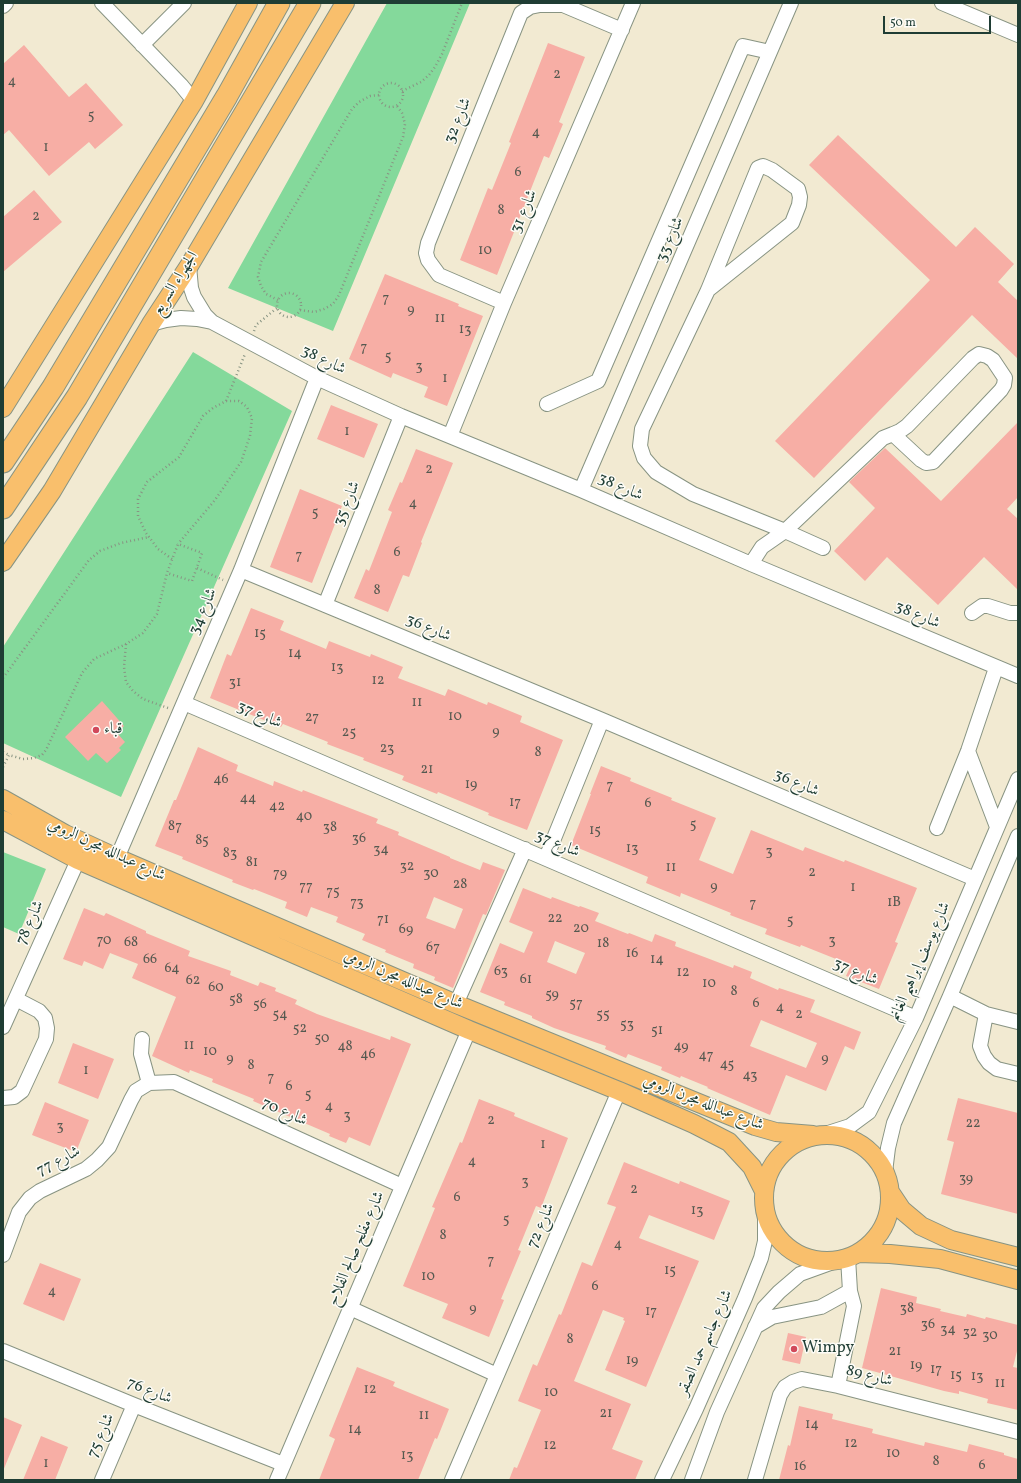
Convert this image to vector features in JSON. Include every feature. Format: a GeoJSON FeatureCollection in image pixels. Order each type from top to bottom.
{"type":"FeatureCollection","features":[{"type":"Feature","properties":{"kind":"highway"},"geometry":{"type":"LineString","coordinates":[[3,462],[57,380],[227,96],[279,3]]}},
{"type":"Feature","properties":{"kind":"highway","name":"الجهراء السريع"},"geometry":{"type":"LineString","coordinates":[[3,508],[77,397],[310,3]]}},
{"type":"Feature","properties":{"kind":"main road"},"geometry":{"type":"LineString","coordinates":[[4,406],[194,101],[248,3]]}},
{"type":"Feature","properties":{"kind":"main road","name":"الجهراء السريع"},"geometry":{"type":"LineString","coordinates":[[3,562],[52,491],[151,324],[189,266],[345,3]]}},
{"type":"Feature","properties":{"kind":"main road","name":"شارع عبدالله مجرن الرومي"},"geometry":{"type":"LineString","coordinates":[[3,799],[66,834],[117,858],[456,1004],[755,1126],[776,1132],[819,1135]]}},
{"type":"Feature","properties":{"kind":"main road","name":"شارع عبدالله مجرن الرومي"},"geometry":{"type":"LineString","coordinates":[[3,820],[78,860],[469,1030],[619,1091],[694,1124],[729,1142],[752,1167],[763,1189]]}},
{"type":"Feature","properties":{"kind":"main road"},"geometry":{"type":"LineString","coordinates":[[847,1257],[873,1242],[883,1227],[889,1210],[890,1192],[885,1172],[875,1156],[861,1144],[844,1136],[819,1135],[795,1143],[780,1155],[769,1170],[763,1189],[763,1202],[766,1216],[773,1232],[785,1246],[800,1256],[818,1260],[890,1254],[940,1259],[1018,1280]]}},
{"type":"Feature","properties":{"kind":"main road"},"geometry":{"type":"LineString","coordinates":[[890,1192],[902,1210],[921,1226],[951,1240],[1018,1257]]}},
{"type":"Feature","properties":{"kind":"street"},"geometry":{"type":"LineString","coordinates":[[3,6],[6,3]]}},
{"type":"Feature","properties":{"kind":"street"},"geometry":{"type":"LineString","coordinates":[[102,3],[181,85],[194,101]]}},
{"type":"Feature","properties":{"kind":"street"},"geometry":{"type":"LineString","coordinates":[[142,45],[184,3]]}},
{"type":"Feature","properties":{"kind":"street","name":"شارع 31"},"geometry":{"type":"LineString","coordinates":[[450,436],[504,303],[633,3]]}},
{"type":"Feature","properties":{"kind":"street","name":"شارع 33"},"geometry":{"type":"LineString","coordinates":[[582,490],[792,3]]}},
{"type":"Feature","properties":{"kind":"street"},"geometry":{"type":"LineString","coordinates":[[942,3],[1018,35]]}},
{"type":"Feature","properties":{"kind":"street","name":"شارع 32"},"geometry":{"type":"LineString","coordinates":[[504,303],[439,275],[428,260],[426,253],[428,243],[521,13],[530,7],[540,5],[563,5],[622,30]]}},
{"type":"Feature","properties":{"kind":"street"},"geometry":{"type":"LineString","coordinates":[[547,404],[598,381],[743,46],[770,52]]}},
{"type":"Feature","properties":{"kind":"street"},"geometry":{"type":"LineString","coordinates":[[708,290],[792,222],[799,205],[800,197],[798,189],[772,170],[762,166],[758,168],[708,290],[642,430],[640,446],[644,458],[656,472],[693,494],[823,548]]}},
{"type":"Feature","properties":{"kind":"street","name":"شارع 38"},"geometry":{"type":"LineString","coordinates":[[189,266],[191,288],[194,297],[205,315],[212,322]]}},
{"type":"Feature","properties":{"kind":"street","name":"شارع 38"},"geometry":{"type":"LineString","coordinates":[[151,324],[181,318],[212,322],[317,378],[401,416],[582,490],[751,564],[1018,676]]}},
{"type":"Feature","properties":{"kind":"street"},"geometry":{"type":"LineString","coordinates":[[751,564],[762,547],[785,531],[883,438],[907,426],[972,358],[979,354],[987,356],[993,360],[1005,378],[1004,385],[1001,390],[933,462],[926,463],[921,460],[893,434]]}},
{"type":"Feature","properties":{"kind":"street","name":"شارع 34"},"geometry":{"type":"LineString","coordinates":[[117,858],[241,570],[317,378]]}},
{"type":"Feature","properties":{"kind":"street","name":"شارع 35"},"geometry":{"type":"LineString","coordinates":[[325,605],[401,416]]}},
{"type":"Feature","properties":{"kind":"street","name":"شارع 36"},"geometry":{"type":"LineString","coordinates":[[241,570],[602,720],[976,879]]}},
{"type":"Feature","properties":{"kind":"street"},"geometry":{"type":"LineString","coordinates":[[972,613],[976,609],[988,606],[1010,613],[1018,613]]}},
{"type":"Feature","properties":{"kind":"street"},"geometry":{"type":"LineString","coordinates":[[937,828],[968,751],[996,668]]}},
{"type":"Feature","properties":{"kind":"street","name":"شارع 37"},"geometry":{"type":"LineString","coordinates":[[182,707],[525,849],[916,1018]]}},
{"type":"Feature","properties":{"kind":"street"},"geometry":{"type":"LineString","coordinates":[[546,858],[602,720]]}},
{"type":"Feature","properties":{"kind":"street"},"geometry":{"type":"LineString","coordinates":[[968,751],[997,827]]}},
{"type":"Feature","properties":{"kind":"street","name":"شارع يوسف إبراهيم الغانم"},"geometry":{"type":"LineString","coordinates":[[819,1135],[850,1126],[869,1112],[916,1018],[1018,778]]}},
{"type":"Feature","properties":{"kind":"street"},"geometry":{"type":"LineString","coordinates":[[885,1172],[888,1148],[894,1124],[1015,850],[1018,836]]}},
{"type":"Feature","properties":{"kind":"street"},"geometry":{"type":"LineString","coordinates":[[456,1004],[525,849]]}},
{"type":"Feature","properties":{"kind":"street","name":"شارع 78"},"geometry":{"type":"LineString","coordinates":[[3,1027],[78,860]]}},
{"type":"Feature","properties":{"kind":"street"},"geometry":{"type":"LineString","coordinates":[[950,996],[986,1014],[1018,1022]]}},
{"type":"Feature","properties":{"kind":"street"},"geometry":{"type":"LineString","coordinates":[[3,1098],[14,1097],[22,1091],[46,1039],[47,1028],[45,1018],[39,1011],[16,999]]}},
{"type":"Feature","properties":{"kind":"street"},"geometry":{"type":"LineString","coordinates":[[986,1014],[980,1046],[984,1056],[989,1063],[997,1069],[1018,1074]]}},
{"type":"Feature","properties":{"kind":"street","name":"شارع مفلح صالح الفلاح"},"geometry":{"type":"LineString","coordinates":[[277,1480],[469,1030]]}},
{"type":"Feature","properties":{"kind":"street"},"geometry":{"type":"LineString","coordinates":[[142,1039],[141,1054],[149,1083]]}},
{"type":"Feature","properties":{"kind":"street","name":"شارع 70"},"geometry":{"type":"LineString","coordinates":[[149,1083],[174,1082],[402,1186]]}},
{"type":"Feature","properties":{"kind":"street","name":"شارع 77"},"geometry":{"type":"LineString","coordinates":[[3,1255],[19,1212],[30,1198],[40,1191],[86,1169],[97,1160],[109,1147],[136,1091],[149,1083]]}},
{"type":"Feature","properties":{"kind":"street","name":"شارع 72"},"geometry":{"type":"LineString","coordinates":[[452,1480],[619,1091]]}},
{"type":"Feature","properties":{"kind":"street","name":"شارع جاسم حمد الصقر"},"geometry":{"type":"LineString","coordinates":[[662,1480],[696,1409],[761,1258],[765,1241],[766,1216]]}},
{"type":"Feature","properties":{"kind":"street"},"geometry":{"type":"LineString","coordinates":[[692,1480],[718,1412],[764,1308],[779,1292],[800,1274],[847,1257],[850,1291],[854,1306],[838,1386]]}},
{"type":"Feature","properties":{"kind":"street"},"geometry":{"type":"LineString","coordinates":[[755,1327],[772,1318],[821,1307],[850,1291]]}},
{"type":"Feature","properties":{"kind":"street"},"geometry":{"type":"LineString","coordinates":[[350,1308],[497,1375]]}},
{"type":"Feature","properties":{"kind":"street","name":"شارع 76"},"geometry":{"type":"LineString","coordinates":[[3,1351],[283,1464]]}},
{"type":"Feature","properties":{"kind":"street","name":"شارع 89"},"geometry":{"type":"LineString","coordinates":[[755,1480],[780,1395],[785,1387],[802,1379],[838,1386],[1018,1432]]}},
{"type":"Feature","properties":{"kind":"street","name":"شارع 75"},"geometry":{"type":"LineString","coordinates":[[102,1480],[134,1405]]}},
{"type":"Feature","properties":{"kind":"path"},"geometry":{"type":"LineString","coordinates":[[402,91],[421,82],[435,67],[442,54],[462,3]]}},
{"type":"Feature","properties":{"kind":"path"},"geometry":{"type":"LineString","coordinates":[[392,83],[398,86],[402,91],[403,96],[401,102],[397,106],[390,108],[384,106],[380,101],[379,95],[381,89],[386,84],[392,83]]}},
{"type":"Feature","properties":{"kind":"path"},"geometry":{"type":"LineString","coordinates":[[278,300],[266,294],[261,286],[258,277],[261,262],[352,109],[359,102],[370,96],[379,95]]}},
{"type":"Feature","properties":{"kind":"path"},"geometry":{"type":"LineString","coordinates":[[300,310],[314,312],[324,309],[333,304],[339,295],[403,137],[405,124],[402,113],[397,106]]}},
{"type":"Feature","properties":{"kind":"path"},"geometry":{"type":"LineString","coordinates":[[290,293],[297,296],[301,303],[300,310],[295,316],[288,317],[281,314],[277,308],[278,300],[283,295],[290,293]]}},
{"type":"Feature","properties":{"kind":"path"},"geometry":{"type":"LineString","coordinates":[[3,752],[23,759],[34,758],[42,755],[46,750],[82,673],[94,659],[126,644],[143,633],[157,614],[167,572],[178,544],[215,500],[241,462],[250,436],[252,418],[247,407],[239,402],[226,402],[213,408],[203,416],[180,458],[147,482],[138,499],[138,516],[149,537],[158,549],[172,559]]}},
{"type":"Feature","properties":{"kind":"path"},"geometry":{"type":"LineString","coordinates":[[3,678],[89,560],[100,551],[121,543],[149,537]]}},
{"type":"Feature","properties":{"kind":"path"},"geometry":{"type":"LineString","coordinates":[[167,572],[192,581],[202,553],[178,544]]}},
{"type":"Feature","properties":{"kind":"path"},"geometry":{"type":"LineString","coordinates":[[197,568],[234,585]]}},
{"type":"Feature","properties":{"kind":"path"},"geometry":{"type":"LineString","coordinates":[[126,644],[124,667],[126,682],[133,691],[143,699],[182,707]]}},
{"type":"Feature","properties":{"kind":"path"},"geometry":{"type":"LineString","coordinates":[[3,767],[9,755]]}},
{"type":"Feature","properties":{"kind":"green space"},"geometry":{"type":"Polygon","coordinates":[[[387,3],[470,3],[333,331],[228,288],[387,3]]]}},
{"type":"Feature","properties":{"kind":"green space"},"geometry":{"type":"Polygon","coordinates":[[[193,352],[292,411],[121,797],[3,743],[3,647],[193,352]]]}},
{"type":"Feature","properties":{"kind":"green space"},"geometry":{"type":"Polygon","coordinates":[[[3,852],[46,869],[19,934],[3,927],[3,852]]]}},
{"type":"Feature","properties":{"kind":"building"},"geometry":{"type":"Polygon","coordinates":[[[548,43],[585,57],[559,122],[563,124],[549,158],[544,156],[497,275],[460,260],[488,188],[492,190],[511,143],[509,142],[548,43]]]}},
{"type":"Feature","properties":{"kind":"building"},"geometry":{"type":"Polygon","coordinates":[[[24,45],[69,97],[86,83],[123,125],[95,149],[89,142],[49,176],[9,130],[3,135],[3,64],[24,45]]]}},
{"type":"Feature","properties":{"kind":"building"},"geometry":{"type":"Polygon","coordinates":[[[838,135],[956,247],[975,227],[1014,264],[998,282],[1018,301],[1018,359],[972,315],[814,478],[775,441],[930,280],[809,165],[838,135]]]}},
{"type":"Feature","properties":{"kind":"building"},"geometry":{"type":"Polygon","coordinates":[[[34,190],[62,222],[3,272],[3,217],[34,190]]]}},
{"type":"Feature","properties":{"kind":"building"},"geometry":{"type":"Polygon","coordinates":[[[385,274],[459,304],[458,306],[483,316],[447,406],[424,397],[428,387],[393,373],[391,378],[349,359],[385,274]]]}},
{"type":"Feature","properties":{"kind":"building"},"geometry":{"type":"Polygon","coordinates":[[[331,405],[378,424],[364,458],[317,439],[331,405]]]}},
{"type":"Feature","properties":{"kind":"building"},"geometry":{"type":"Polygon","coordinates":[[[1018,422],[1018,497],[1007,509],[1018,519],[1018,590],[984,557],[938,605],[887,557],[865,581],[834,551],[875,508],[849,482],[885,448],[941,501],[1018,422]]]}},
{"type":"Feature","properties":{"kind":"building"},"geometry":{"type":"Polygon","coordinates":[[[416,449],[453,463],[421,542],[422,543],[409,577],[403,575],[388,612],[354,598],[366,569],[369,571],[392,512],[388,510],[400,482],[402,483],[416,449]]]}},
{"type":"Feature","properties":{"kind":"building"},"geometry":{"type":"Polygon","coordinates":[[[300,489],[342,506],[312,583],[270,567],[300,489]]]}},
{"type":"Feature","properties":{"kind":"building"},"geometry":{"type":"Polygon","coordinates":[[[251,608],[284,621],[280,630],[326,649],[329,641],[370,657],[371,654],[403,667],[398,678],[445,696],[448,689],[487,705],[488,702],[522,716],[520,722],[563,740],[527,830],[488,815],[489,813],[438,792],[437,794],[402,780],[404,776],[363,760],[364,758],[327,744],[328,742],[283,724],[281,727],[210,698],[227,654],[231,656],[251,608]]]}},
{"type":"Feature","properties":{"kind":"building","name":"قباء"},"geometry":{"type":"Polygon","coordinates":[[[102,701],[124,726],[117,733],[125,742],[119,748],[121,750],[107,763],[96,753],[88,761],[65,737],[102,701]]]}},
{"type":"Feature","properties":{"kind":"building"},"geometry":{"type":"Polygon","coordinates":[[[198,747],[238,765],[236,771],[273,786],[274,781],[302,792],[303,790],[378,819],[376,823],[399,832],[398,835],[450,858],[480,870],[483,862],[505,870],[486,915],[483,914],[453,988],[434,980],[435,977],[413,968],[414,964],[385,952],[386,950],[362,940],[365,934],[336,922],[338,917],[311,907],[307,917],[285,908],[287,902],[232,882],[233,880],[155,846],[174,800],[176,800],[198,747]],[[434,897],[426,918],[455,929],[463,909],[434,897]]]}},
{"type":"Feature","properties":{"kind":"building"},"geometry":{"type":"Polygon","coordinates":[[[601,766],[631,778],[630,781],[672,798],[671,800],[716,818],[699,860],[733,874],[751,830],[803,851],[805,847],[844,862],[845,860],[917,888],[895,942],[898,943],[879,989],[846,976],[851,965],[801,945],[800,947],[765,934],[767,929],[730,915],[731,913],[681,893],[680,897],[646,883],[648,877],[571,845],[601,766]]]}},
{"type":"Feature","properties":{"kind":"building"},"geometry":{"type":"Polygon","coordinates":[[[523,888],[551,899],[552,897],[599,913],[595,921],[628,934],[629,933],[652,942],[655,934],[676,942],[675,946],[733,968],[734,965],[752,972],[750,978],[778,990],[779,988],[815,1000],[810,1012],[861,1032],[854,1050],[845,1046],[826,1091],[786,1075],[770,1115],[707,1088],[708,1087],[661,1070],[662,1067],[628,1054],[626,1058],[605,1049],[606,1046],[554,1028],[532,1018],[532,1016],[504,1005],[505,1002],[480,992],[500,943],[524,953],[533,932],[509,922],[523,888]],[[555,941],[547,962],[576,974],[585,953],[555,941]],[[761,1020],[750,1046],[806,1068],[817,1043],[761,1020]]]}},
{"type":"Feature","properties":{"kind":"building"},"geometry":{"type":"Polygon","coordinates":[[[84,908],[104,916],[106,913],[146,931],[146,933],[190,951],[188,956],[231,971],[230,975],[258,986],[260,982],[276,988],[275,991],[297,1000],[295,1004],[317,1014],[390,1040],[391,1036],[411,1044],[370,1146],[349,1137],[346,1143],[329,1136],[330,1134],[253,1101],[254,1099],[212,1082],[213,1079],[190,1070],[189,1073],[152,1056],[176,997],[132,978],[138,964],[110,953],[103,969],[84,961],[82,966],[63,959],[84,908]]]}},
{"type":"Feature","properties":{"kind":"building"},"geometry":{"type":"Polygon","coordinates":[[[73,1043],[114,1059],[98,1099],[58,1083],[73,1043]]]}},
{"type":"Feature","properties":{"kind":"building"},"geometry":{"type":"Polygon","coordinates":[[[958,1098],[1018,1113],[1018,1214],[941,1194],[954,1142],[947,1140],[958,1098]]]}},
{"type":"Feature","properties":{"kind":"building"},"geometry":{"type":"Polygon","coordinates":[[[479,1099],[515,1113],[514,1116],[568,1138],[541,1208],[536,1206],[518,1250],[521,1251],[501,1299],[504,1300],[489,1337],[442,1318],[448,1304],[403,1286],[435,1208],[432,1207],[460,1142],[462,1143],[479,1099]]]}},
{"type":"Feature","properties":{"kind":"building"},"geometry":{"type":"Polygon","coordinates":[[[45,1102],[89,1120],[76,1152],[32,1135],[45,1102]]]}},
{"type":"Feature","properties":{"kind":"building"},"geometry":{"type":"Polygon","coordinates":[[[624,1162],[679,1184],[680,1181],[730,1201],[714,1240],[649,1215],[639,1238],[699,1261],[646,1387],[605,1370],[625,1321],[623,1320],[624,1318],[603,1310],[574,1381],[631,1404],[612,1449],[643,1461],[635,1480],[509,1480],[514,1467],[517,1468],[541,1410],[518,1401],[533,1364],[537,1366],[559,1314],[561,1315],[582,1262],[592,1266],[616,1207],[607,1204],[624,1162]]]}},
{"type":"Feature","properties":{"kind":"building"},"geometry":{"type":"Polygon","coordinates":[[[40,1263],[81,1279],[64,1321],[23,1304],[40,1263]]]}},
{"type":"Feature","properties":{"kind":"building"},"geometry":{"type":"Polygon","coordinates":[[[881,1288],[917,1297],[916,1303],[941,1309],[940,1311],[966,1317],[967,1314],[985,1319],[986,1317],[1018,1325],[1018,1347],[1013,1367],[1018,1368],[1018,1410],[987,1403],[988,1399],[959,1391],[959,1394],[944,1391],[862,1368],[881,1288]]]}},
{"type":"Feature","properties":{"kind":"building","name":"Wimpy"},"geometry":{"type":"Polygon","coordinates":[[[788,1333],[806,1337],[800,1364],[782,1360],[788,1333]]]}},
{"type":"Feature","properties":{"kind":"building"},"geometry":{"type":"Polygon","coordinates":[[[357,1367],[395,1382],[393,1386],[449,1409],[437,1439],[435,1438],[418,1480],[319,1480],[335,1439],[329,1436],[357,1367]]]}},
{"type":"Feature","properties":{"kind":"building"},"geometry":{"type":"Polygon","coordinates":[[[799,1406],[833,1414],[832,1419],[873,1429],[872,1433],[924,1446],[925,1442],[967,1452],[969,1444],[1004,1453],[1004,1455],[1018,1459],[1018,1480],[779,1480],[788,1445],[790,1446],[799,1406]]]}},
{"type":"Feature","properties":{"kind":"building"},"geometry":{"type":"Polygon","coordinates":[[[3,1417],[22,1425],[3,1471],[3,1417]]]}},
{"type":"Feature","properties":{"kind":"building"},"geometry":{"type":"Polygon","coordinates":[[[41,1436],[68,1447],[55,1480],[23,1480],[41,1436]]]}},
{"type":"Feature","properties":{"kind":"place","name":"قباء"},"geometry":{"type":"Point","coordinates":[96,730]}},
{"type":"Feature","properties":{"kind":"place","name":"Wimpy"},"geometry":{"type":"Point","coordinates":[794,1349]}}]}
